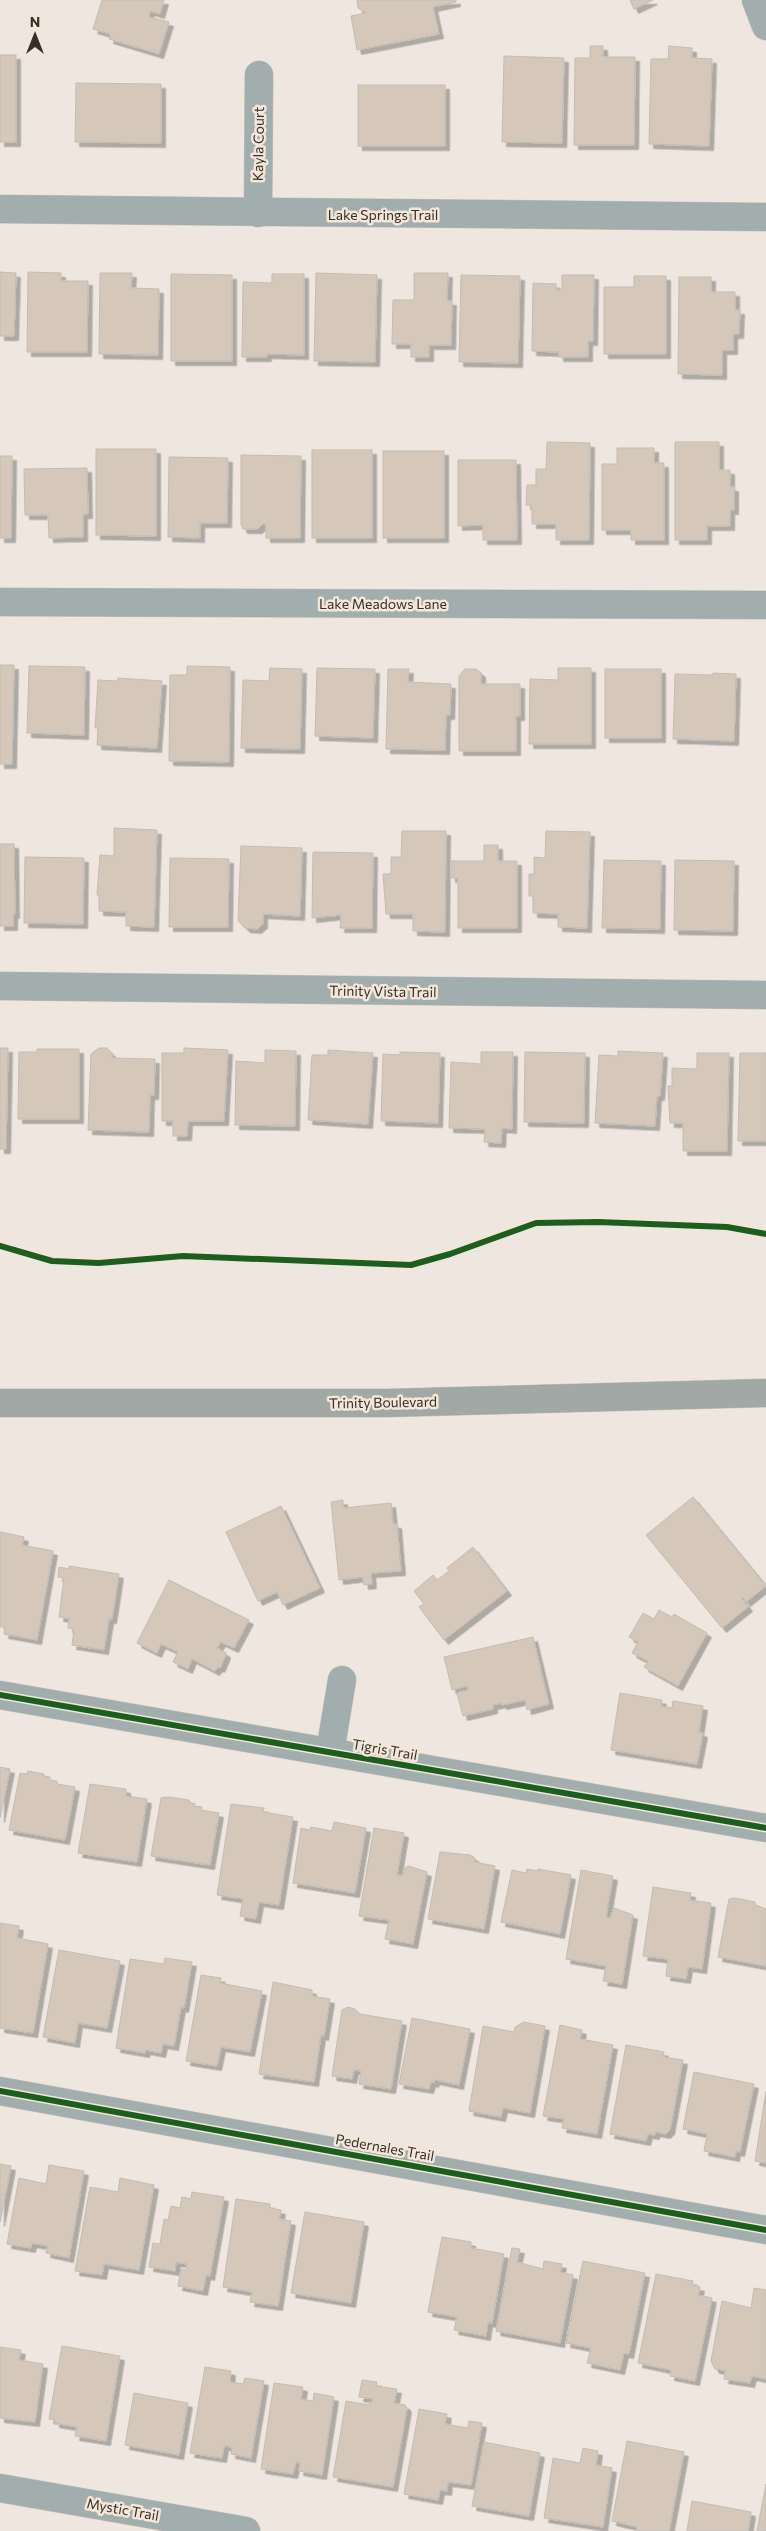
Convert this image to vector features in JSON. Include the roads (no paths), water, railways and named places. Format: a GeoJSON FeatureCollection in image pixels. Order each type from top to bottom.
{"type":"FeatureCollection","features":[{"type":"Feature","properties":{"kind":"main road","name":"Trinity Boulevard"},"geometry":{"type":"LineString","coordinates":[[0,1403],[386,1404],[766,1394]]}},
{"type":"Feature","properties":{"kind":"street"},"geometry":{"type":"LineString","coordinates":[[756,0],[766,26]]}},
{"type":"Feature","properties":{"kind":"street","name":"Kayla Court"},"geometry":{"type":"LineString","coordinates":[[258,213],[259,75]]}},
{"type":"Feature","properties":{"kind":"street","name":"Lake Springs Trail"},"geometry":{"type":"LineString","coordinates":[[0,209],[766,217]]}},
{"type":"Feature","properties":{"kind":"street","name":"Lake Meadows Lane"},"geometry":{"type":"LineString","coordinates":[[0,602],[766,605]]}},
{"type":"Feature","properties":{"kind":"street","name":"Trinity Vista Trail"},"geometry":{"type":"LineString","coordinates":[[0,986],[766,995]]}},
{"type":"Feature","properties":{"kind":"street"},"geometry":{"type":"LineString","coordinates":[[330,1752],[342,1680]]}},
{"type":"Feature","properties":{"kind":"street","name":"Tigris Trail"},"geometry":{"type":"LineString","coordinates":[[0,1695],[766,1828]]}},
{"type":"Feature","properties":{"kind":"street","name":"Pedernales Trail"},"geometry":{"type":"LineString","coordinates":[[0,2091],[766,2230]]}},
{"type":"Feature","properties":{"kind":"street","name":"Mystic Trail"},"geometry":{"type":"LineString","coordinates":[[0,2488],[246,2531]]}}]}
